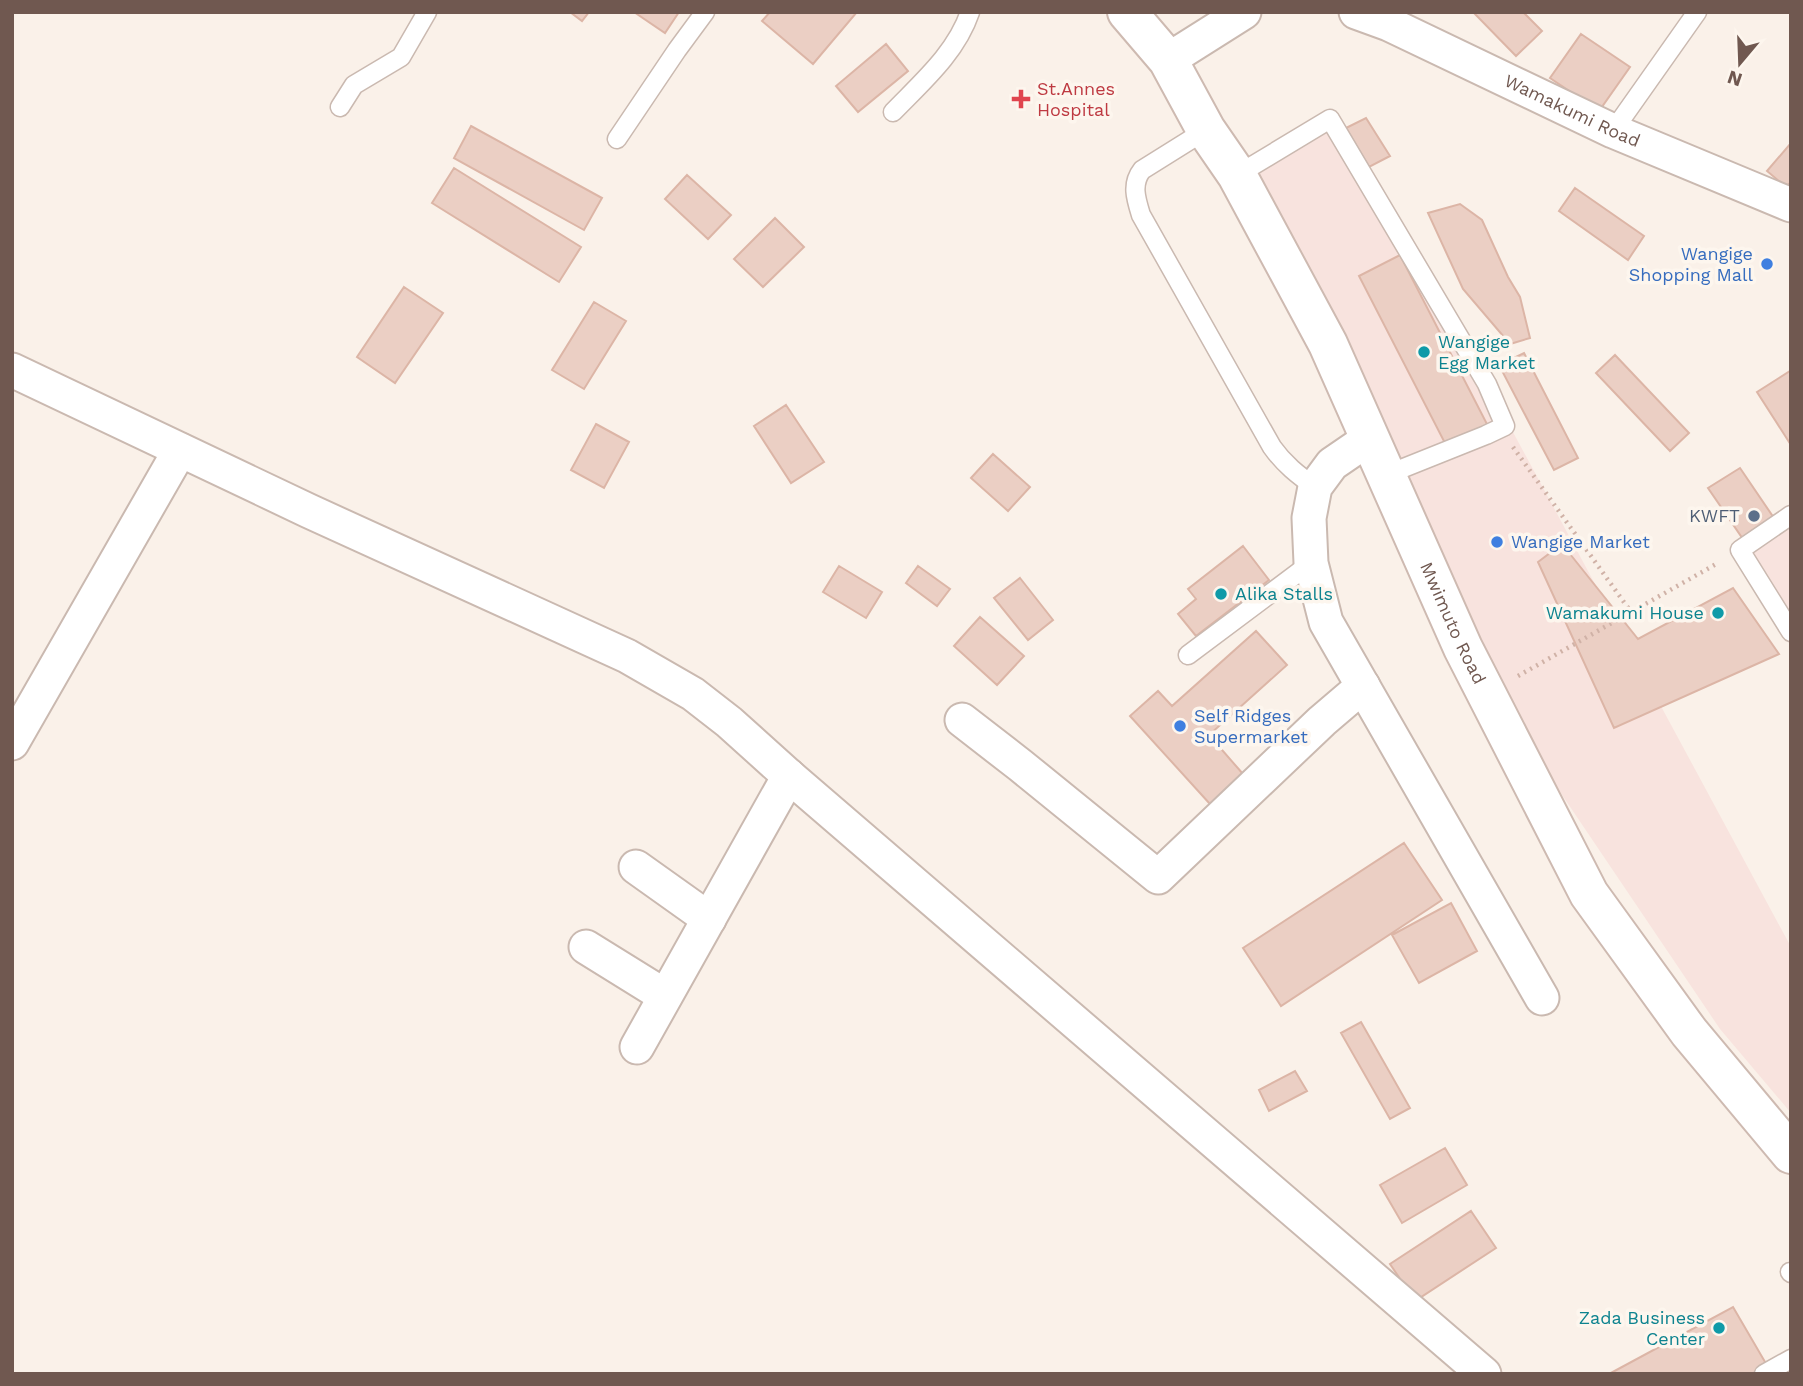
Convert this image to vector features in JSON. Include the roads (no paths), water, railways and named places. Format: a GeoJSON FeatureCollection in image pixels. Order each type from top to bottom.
{"type":"FeatureCollection","features":[{"type":"Feature","properties":{"kind":"main road","name":"Mwimuto Road"},"geometry":{"type":"LineString","coordinates":[[1127,12],[1168,60],[1206,130],[1237,175],[1328,344],[1463,648],[1589,894],[1689,1032],[1791,1154]]}},
{"type":"Feature","properties":{"kind":"street"},"geometry":{"type":"LineString","coordinates":[[1168,60],[1244,12]]}},
{"type":"Feature","properties":{"kind":"street","name":"Wamakumi Road"},"geometry":{"type":"LineString","coordinates":[[1356,12],[1394,18],[1613,131],[1791,205]]}},
{"type":"Feature","properties":{"kind":"street"},"geometry":{"type":"LineString","coordinates":[[12,370],[627,656],[693,694],[729,722],[1484,1374]]}},
{"type":"Feature","properties":{"kind":"street"},"geometry":{"type":"LineString","coordinates":[[1370,438],[1332,464],[1315,487],[1309,518],[1311,563],[1326,622],[1542,998]]}},
{"type":"Feature","properties":{"kind":"street"},"geometry":{"type":"LineString","coordinates":[[12,743],[180,450]]}},
{"type":"Feature","properties":{"kind":"street"},"geometry":{"type":"LineString","coordinates":[[962,720],[1158,877],[1322,721],[1363,686]]}},
{"type":"Feature","properties":{"kind":"street"},"geometry":{"type":"LineString","coordinates":[[637,1047],[789,776]]}},
{"type":"Feature","properties":{"kind":"street"},"geometry":{"type":"LineString","coordinates":[[636,867],[709,919]]}},
{"type":"Feature","properties":{"kind":"street"},"geometry":{"type":"LineString","coordinates":[[586,947],[665,996]]}},
{"type":"Feature","properties":{"kind":"lane"},"geometry":{"type":"LineString","coordinates":[[340,107],[354,85],[401,57],[428,12]]}},
{"type":"Feature","properties":{"kind":"lane"},"geometry":{"type":"LineString","coordinates":[[617,139],[705,12]]}},
{"type":"Feature","properties":{"kind":"lane"},"geometry":{"type":"LineString","coordinates":[[893,112],[954,45],[970,12]]}},
{"type":"Feature","properties":{"kind":"lane"},"geometry":{"type":"LineString","coordinates":[[1613,131],[1698,12]]}},
{"type":"Feature","properties":{"kind":"lane"},"geometry":{"type":"LineString","coordinates":[[1237,175],[1330,119],[1487,384],[1506,426],[1386,475]]}},
{"type":"Feature","properties":{"kind":"lane"},"geometry":{"type":"LineString","coordinates":[[1206,130],[1142,170],[1135,183],[1137,202],[1141,215],[1272,447],[1292,471],[1315,487]]}},
{"type":"Feature","properties":{"kind":"lane"},"geometry":{"type":"LineString","coordinates":[[1791,515],[1740,550],[1791,632]]}},
{"type":"Feature","properties":{"kind":"lane"},"geometry":{"type":"LineString","coordinates":[[1188,655],[1311,563]]}},
{"type":"Feature","properties":{"kind":"lane"},"geometry":{"type":"LineString","coordinates":[[1764,1374],[1791,1359]]}},
{"type":"Feature","properties":{"kind":"place","name":"St.Annes Hospital"},"geometry":{"type":"Point","coordinates":[1021,99]}},
{"type":"Feature","properties":{"kind":"place","name":"Wangige Shopping Mall"},"geometry":{"type":"Point","coordinates":[1767,264]}},
{"type":"Feature","properties":{"kind":"place","name":"Wangige Egg Market"},"geometry":{"type":"Point","coordinates":[1424,352]}},
{"type":"Feature","properties":{"kind":"place","name":"KWFT"},"geometry":{"type":"Point","coordinates":[1754,516]}},
{"type":"Feature","properties":{"kind":"place","name":"Wangige Market"},"geometry":{"type":"Point","coordinates":[1497,542]}},
{"type":"Feature","properties":{"kind":"place","name":"Alika Stalls"},"geometry":{"type":"Point","coordinates":[1221,594]}},
{"type":"Feature","properties":{"kind":"place","name":"Wamakumi House"},"geometry":{"type":"Point","coordinates":[1718,613]}},
{"type":"Feature","properties":{"kind":"place","name":"Self Ridges Supermarket"},"geometry":{"type":"Point","coordinates":[1180,726]}},
{"type":"Feature","properties":{"kind":"place","name":"Zada Business Center"},"geometry":{"type":"Point","coordinates":[1719,1328]}}]}
